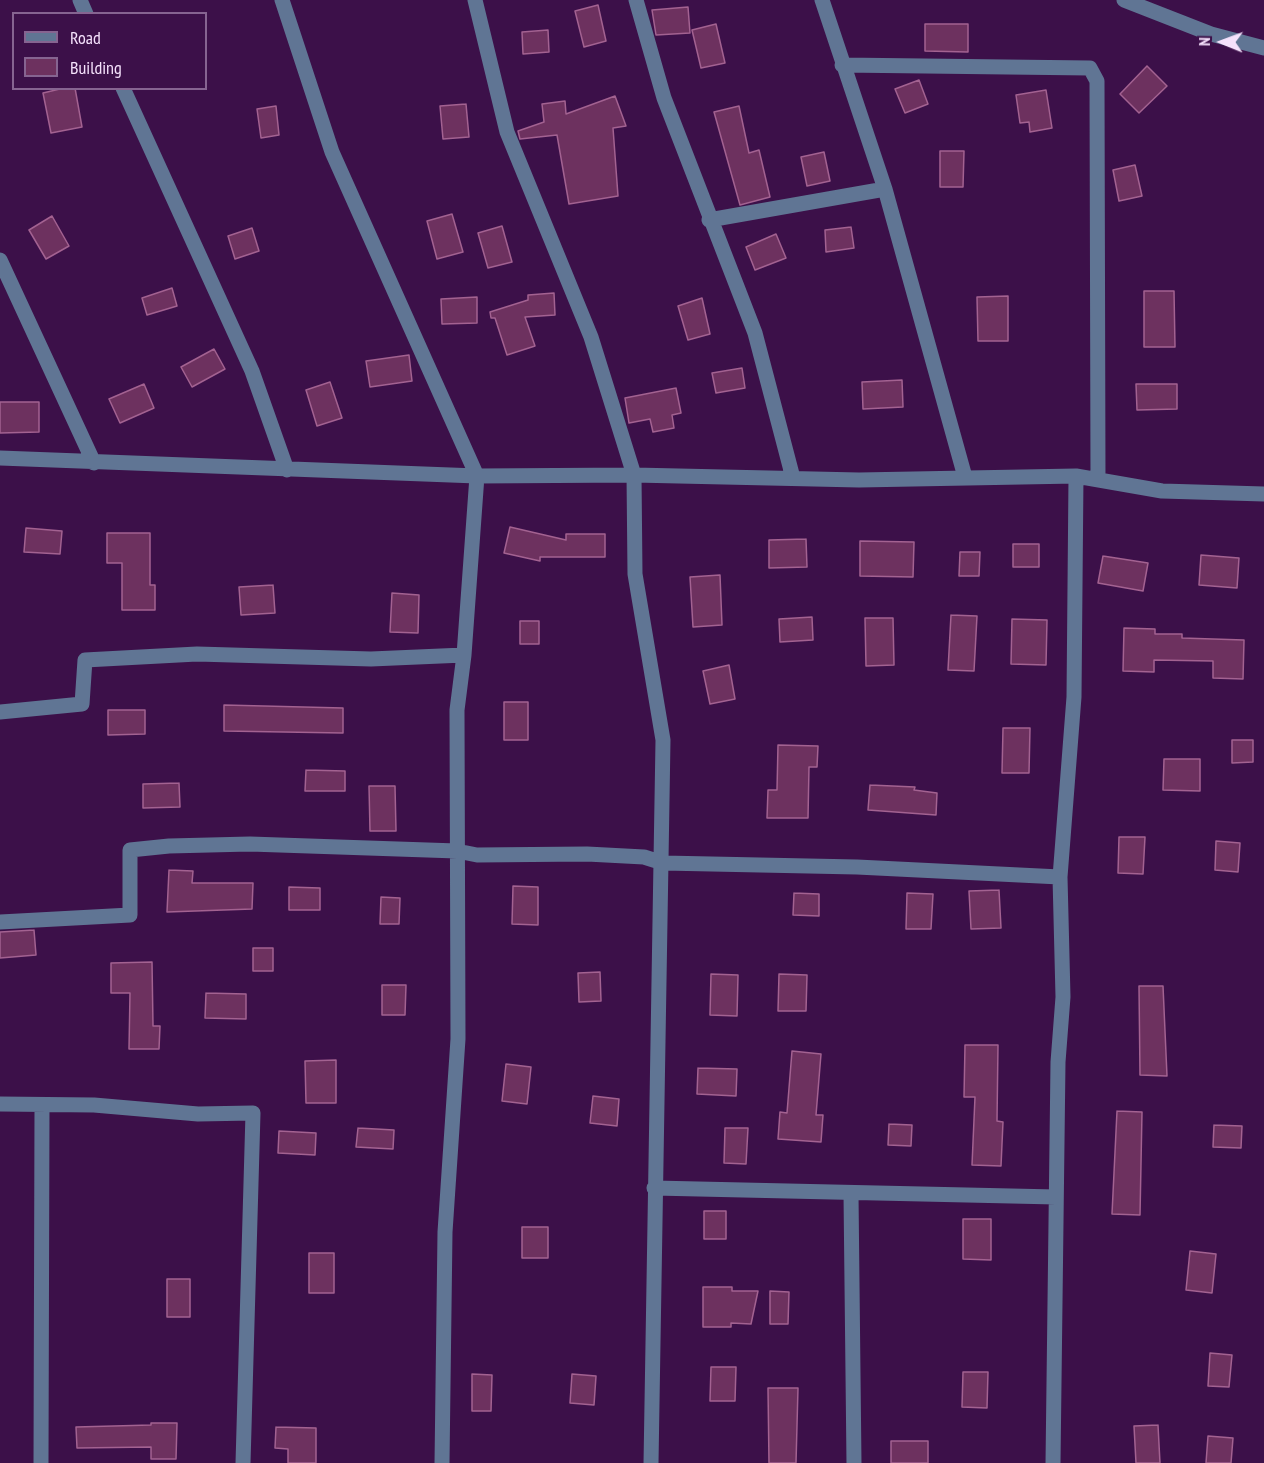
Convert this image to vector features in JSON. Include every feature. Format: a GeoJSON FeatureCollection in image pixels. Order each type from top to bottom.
{"type":"FeatureCollection","features":[{"type":"Feature","properties":{"kind":"street"},"geometry":{"type":"LineString","coordinates":[[282,0],[332,152],[477,476],[458,710],[458,1039],[445,1232],[442,1463]]}},
{"type":"Feature","properties":{"kind":"street"},"geometry":{"type":"LineString","coordinates":[[475,0],[507,132],[591,337],[634,475],[635,574],[663,740],[663,863],[654,1188],[651,1463]]}},
{"type":"Feature","properties":{"kind":"street"},"geometry":{"type":"LineString","coordinates":[[636,0],[664,98],[754,333],[793,478]]}},
{"type":"Feature","properties":{"kind":"street"},"geometry":{"type":"LineString","coordinates":[[822,0],[885,189],[966,477]]}},
{"type":"Feature","properties":{"kind":"street"},"geometry":{"type":"LineString","coordinates":[[1124,0],[1211,34],[1264,48]]}},
{"type":"Feature","properties":{"kind":"street"},"geometry":{"type":"LineString","coordinates":[[842,65],[1090,68],[1097,81],[1098,479]]}},
{"type":"Feature","properties":{"kind":"street"},"geometry":{"type":"LineString","coordinates":[[124,90],[252,371],[287,470]]}},
{"type":"Feature","properties":{"kind":"street"},"geometry":{"type":"LineString","coordinates":[[709,220],[885,189]]}},
{"type":"Feature","properties":{"kind":"street"},"geometry":{"type":"LineString","coordinates":[[0,260],[94,463]]}},
{"type":"Feature","properties":{"kind":"street"},"geometry":{"type":"LineString","coordinates":[[0,458],[477,476],[634,475],[859,480],[1076,476],[1162,491],[1264,494]]}},
{"type":"Feature","properties":{"kind":"street"},"geometry":{"type":"LineString","coordinates":[[1053,1463],[1058,1062],[1063,997],[1060,878],[1074,697],[1076,476]]}},
{"type":"Feature","properties":{"kind":"street"},"geometry":{"type":"LineString","coordinates":[[0,712],[82,704],[85,660],[197,654],[371,659],[464,655]]}},
{"type":"Feature","properties":{"kind":"street"},"geometry":{"type":"LineString","coordinates":[[0,922],[130,915],[130,850],[250,844],[457,851],[477,855],[587,854],[644,857],[663,863],[858,867],[1060,878]]}},
{"type":"Feature","properties":{"kind":"street"},"geometry":{"type":"LineString","coordinates":[[0,1104],[42,1107],[94,1106],[198,1114],[253,1113],[243,1463]]}},
{"type":"Feature","properties":{"kind":"street"},"geometry":{"type":"LineString","coordinates":[[41,1463],[42,1107]]}},
{"type":"Feature","properties":{"kind":"street"},"geometry":{"type":"LineString","coordinates":[[654,1188],[1056,1197]]}},
{"type":"Feature","properties":{"kind":"street"},"geometry":{"type":"LineString","coordinates":[[850,1194],[854,1463]]}},
{"type":"Feature","properties":{"kind":"building"},"geometry":{"type":"Polygon","coordinates":[[[598,5],[606,41],[584,47],[575,11],[598,5]]]}},
{"type":"Feature","properties":{"kind":"building"},"geometry":{"type":"Polygon","coordinates":[[[688,7],[690,33],[656,35],[652,10],[688,7]]]}},
{"type":"Feature","properties":{"kind":"building"},"geometry":{"type":"Polygon","coordinates":[[[716,24],[725,63],[701,68],[692,30],[716,24]]]}},
{"type":"Feature","properties":{"kind":"building"},"geometry":{"type":"Polygon","coordinates":[[[925,24],[968,24],[968,52],[925,51],[925,24]]]}},
{"type":"Feature","properties":{"kind":"building"},"geometry":{"type":"Polygon","coordinates":[[[548,30],[549,52],[523,54],[522,32],[548,30]]]}},
{"type":"Feature","properties":{"kind":"building"},"geometry":{"type":"Polygon","coordinates":[[[1147,66],[1167,86],[1139,113],[1120,94],[1147,66]]]}},
{"type":"Feature","properties":{"kind":"building"},"geometry":{"type":"Polygon","coordinates":[[[919,80],[928,104],[905,113],[895,89],[919,80]]]}},
{"type":"Feature","properties":{"kind":"building"},"geometry":{"type":"Polygon","coordinates":[[[56,90],[75,90],[82,127],[51,133],[43,93],[56,90]]]}},
{"type":"Feature","properties":{"kind":"building"},"geometry":{"type":"Polygon","coordinates":[[[1046,90],[1052,128],[1030,132],[1029,122],[1020,123],[1016,95],[1046,90]]]}},
{"type":"Feature","properties":{"kind":"building"},"geometry":{"type":"Polygon","coordinates":[[[615,96],[626,126],[613,128],[618,196],[569,204],[557,135],[520,139],[518,131],[544,122],[542,104],[565,101],[566,114],[615,96]]]}},
{"type":"Feature","properties":{"kind":"building"},"geometry":{"type":"Polygon","coordinates":[[[466,104],[469,137],[443,139],[440,106],[466,104]]]}},
{"type":"Feature","properties":{"kind":"building"},"geometry":{"type":"Polygon","coordinates":[[[276,106],[279,135],[261,138],[257,109],[276,106]]]}},
{"type":"Feature","properties":{"kind":"building"},"geometry":{"type":"Polygon","coordinates":[[[739,106],[749,153],[759,150],[770,197],[740,205],[714,112],[739,106]]]}},
{"type":"Feature","properties":{"kind":"building"},"geometry":{"type":"Polygon","coordinates":[[[940,151],[964,151],[963,187],[940,187],[940,151]]]}},
{"type":"Feature","properties":{"kind":"building"},"geometry":{"type":"Polygon","coordinates":[[[824,152],[830,181],[807,186],[801,157],[824,152]]]}},
{"type":"Feature","properties":{"kind":"building"},"geometry":{"type":"Polygon","coordinates":[[[1135,165],[1142,196],[1119,201],[1113,170],[1135,165]]]}},
{"type":"Feature","properties":{"kind":"building"},"geometry":{"type":"Polygon","coordinates":[[[452,214],[463,252],[437,259],[427,221],[452,214]]]}},
{"type":"Feature","properties":{"kind":"building"},"geometry":{"type":"Polygon","coordinates":[[[52,216],[69,246],[46,259],[29,230],[52,216]]]}},
{"type":"Feature","properties":{"kind":"building"},"geometry":{"type":"Polygon","coordinates":[[[502,226],[512,262],[488,268],[478,233],[502,226]]]}},
{"type":"Feature","properties":{"kind":"building"},"geometry":{"type":"Polygon","coordinates":[[[851,227],[854,248],[826,252],[825,230],[851,227]]]}},
{"type":"Feature","properties":{"kind":"building"},"geometry":{"type":"Polygon","coordinates":[[[252,228],[259,251],[235,259],[228,236],[252,228]]]}},
{"type":"Feature","properties":{"kind":"building"},"geometry":{"type":"Polygon","coordinates":[[[776,234],[786,258],[755,270],[746,247],[776,234]]]}},
{"type":"Feature","properties":{"kind":"building"},"geometry":{"type":"Polygon","coordinates":[[[172,288],[177,306],[147,315],[142,298],[172,288]]]}},
{"type":"Feature","properties":{"kind":"building"},"geometry":{"type":"Polygon","coordinates":[[[1144,291],[1174,291],[1175,347],[1144,347],[1144,291]]]}},
{"type":"Feature","properties":{"kind":"building"},"geometry":{"type":"Polygon","coordinates":[[[554,293],[555,315],[525,317],[535,346],[507,355],[495,318],[491,318],[490,312],[528,300],[528,295],[554,293]]]}},
{"type":"Feature","properties":{"kind":"building"},"geometry":{"type":"Polygon","coordinates":[[[1008,296],[1008,341],[978,341],[977,297],[1008,296]]]}},
{"type":"Feature","properties":{"kind":"building"},"geometry":{"type":"Polygon","coordinates":[[[477,297],[477,323],[442,324],[441,299],[477,297]]]}},
{"type":"Feature","properties":{"kind":"building"},"geometry":{"type":"Polygon","coordinates":[[[702,298],[710,334],[688,340],[678,306],[702,298]]]}},
{"type":"Feature","properties":{"kind":"building"},"geometry":{"type":"Polygon","coordinates":[[[214,349],[225,369],[192,387],[181,367],[214,349]]]}},
{"type":"Feature","properties":{"kind":"building"},"geometry":{"type":"Polygon","coordinates":[[[409,355],[412,381],[370,387],[366,361],[409,355]]]}},
{"type":"Feature","properties":{"kind":"building"},"geometry":{"type":"Polygon","coordinates":[[[742,368],[745,388],[716,393],[712,373],[742,368]]]}},
{"type":"Feature","properties":{"kind":"building"},"geometry":{"type":"Polygon","coordinates":[[[902,380],[903,407],[863,409],[862,382],[902,380]]]}},
{"type":"Feature","properties":{"kind":"building"},"geometry":{"type":"Polygon","coordinates":[[[330,382],[342,418],[317,426],[306,390],[330,382]]]}},
{"type":"Feature","properties":{"kind":"building"},"geometry":{"type":"Polygon","coordinates":[[[144,384],[154,408],[120,423],[109,399],[144,384]]]}},
{"type":"Feature","properties":{"kind":"building"},"geometry":{"type":"Polygon","coordinates":[[[1136,384],[1177,384],[1177,409],[1137,410],[1136,384]]]}},
{"type":"Feature","properties":{"kind":"building"},"geometry":{"type":"Polygon","coordinates":[[[676,388],[681,413],[672,415],[674,428],[653,432],[650,419],[629,423],[625,398],[676,388]]]}},
{"type":"Feature","properties":{"kind":"building"},"geometry":{"type":"Polygon","coordinates":[[[0,402],[39,402],[39,432],[0,433],[0,402]]]}},
{"type":"Feature","properties":{"kind":"building"},"geometry":{"type":"Polygon","coordinates":[[[510,527],[566,540],[566,534],[605,534],[605,557],[540,557],[540,561],[504,553],[510,527]]]}},
{"type":"Feature","properties":{"kind":"building"},"geometry":{"type":"Polygon","coordinates":[[[26,528],[62,531],[60,554],[24,552],[26,528]]]}},
{"type":"Feature","properties":{"kind":"building"},"geometry":{"type":"Polygon","coordinates":[[[107,533],[150,533],[150,585],[155,585],[155,610],[122,610],[122,563],[107,563],[107,533]]]}},
{"type":"Feature","properties":{"kind":"building"},"geometry":{"type":"Polygon","coordinates":[[[806,539],[807,567],[769,568],[769,540],[806,539]]]}},
{"type":"Feature","properties":{"kind":"building"},"geometry":{"type":"Polygon","coordinates":[[[860,541],[914,542],[913,577],[860,576],[860,541]]]}},
{"type":"Feature","properties":{"kind":"building"},"geometry":{"type":"Polygon","coordinates":[[[1013,544],[1039,544],[1039,567],[1013,567],[1013,544]]]}},
{"type":"Feature","properties":{"kind":"building"},"geometry":{"type":"Polygon","coordinates":[[[960,552],[980,552],[979,576],[959,576],[960,552]]]}},
{"type":"Feature","properties":{"kind":"building"},"geometry":{"type":"Polygon","coordinates":[[[1201,555],[1239,558],[1237,588],[1199,585],[1201,555]]]}},
{"type":"Feature","properties":{"kind":"building"},"geometry":{"type":"Polygon","coordinates":[[[1103,556],[1148,563],[1143,591],[1098,583],[1103,556]]]}},
{"type":"Feature","properties":{"kind":"building"},"geometry":{"type":"Polygon","coordinates":[[[720,575],[722,625],[693,627],[690,577],[720,575]]]}},
{"type":"Feature","properties":{"kind":"building"},"geometry":{"type":"Polygon","coordinates":[[[273,585],[275,613],[241,615],[239,587],[273,585]]]}},
{"type":"Feature","properties":{"kind":"building"},"geometry":{"type":"Polygon","coordinates":[[[392,593],[419,595],[418,633],[390,632],[392,593]]]}},
{"type":"Feature","properties":{"kind":"building"},"geometry":{"type":"Polygon","coordinates":[[[951,615],[977,616],[974,671],[948,670],[951,615]]]}},
{"type":"Feature","properties":{"kind":"building"},"geometry":{"type":"Polygon","coordinates":[[[812,617],[813,640],[780,642],[779,619],[812,617]]]}},
{"type":"Feature","properties":{"kind":"building"},"geometry":{"type":"Polygon","coordinates":[[[865,618],[893,618],[894,665],[866,666],[865,618]]]}},
{"type":"Feature","properties":{"kind":"building"},"geometry":{"type":"Polygon","coordinates":[[[1012,619],[1047,620],[1046,665],[1011,664],[1012,619]]]}},
{"type":"Feature","properties":{"kind":"building"},"geometry":{"type":"Polygon","coordinates":[[[520,621],[539,621],[539,644],[520,644],[520,621]]]}},
{"type":"Feature","properties":{"kind":"building"},"geometry":{"type":"Polygon","coordinates":[[[1124,628],[1155,629],[1155,634],[1182,634],[1182,638],[1244,640],[1243,679],[1213,678],[1213,661],[1154,660],[1154,672],[1123,671],[1124,628]]]}},
{"type":"Feature","properties":{"kind":"building"},"geometry":{"type":"Polygon","coordinates":[[[729,665],[735,699],[710,704],[703,671],[729,665]]]}},
{"type":"Feature","properties":{"kind":"building"},"geometry":{"type":"Polygon","coordinates":[[[504,702],[528,702],[528,740],[504,740],[504,702]]]}},
{"type":"Feature","properties":{"kind":"building"},"geometry":{"type":"Polygon","coordinates":[[[224,705],[343,708],[343,733],[224,731],[224,705]]]}},
{"type":"Feature","properties":{"kind":"building"},"geometry":{"type":"Polygon","coordinates":[[[108,710],[145,710],[145,734],[108,735],[108,710]]]}},
{"type":"Feature","properties":{"kind":"building"},"geometry":{"type":"Polygon","coordinates":[[[1003,728],[1030,728],[1029,773],[1002,773],[1003,728]]]}},
{"type":"Feature","properties":{"kind":"building"},"geometry":{"type":"Polygon","coordinates":[[[1232,740],[1253,740],[1253,762],[1232,763],[1232,740]]]}},
{"type":"Feature","properties":{"kind":"building"},"geometry":{"type":"Polygon","coordinates":[[[778,745],[818,746],[817,767],[809,767],[808,818],[767,818],[768,790],[777,790],[778,745]]]}},
{"type":"Feature","properties":{"kind":"building"},"geometry":{"type":"Polygon","coordinates":[[[1164,759],[1200,759],[1200,791],[1163,790],[1164,759]]]}},
{"type":"Feature","properties":{"kind":"building"},"geometry":{"type":"Polygon","coordinates":[[[306,770],[345,771],[345,791],[305,791],[306,770]]]}},
{"type":"Feature","properties":{"kind":"building"},"geometry":{"type":"Polygon","coordinates":[[[179,783],[180,807],[143,808],[143,784],[179,783]]]}},
{"type":"Feature","properties":{"kind":"building"},"geometry":{"type":"Polygon","coordinates":[[[870,785],[915,787],[914,790],[937,793],[936,815],[868,810],[870,785]]]}},
{"type":"Feature","properties":{"kind":"building"},"geometry":{"type":"Polygon","coordinates":[[[369,786],[395,786],[396,831],[370,831],[369,786]]]}},
{"type":"Feature","properties":{"kind":"building"},"geometry":{"type":"Polygon","coordinates":[[[1119,837],[1145,837],[1143,874],[1118,873],[1119,837]]]}},
{"type":"Feature","properties":{"kind":"building"},"geometry":{"type":"Polygon","coordinates":[[[1216,841],[1240,843],[1238,872],[1215,870],[1216,841]]]}},
{"type":"Feature","properties":{"kind":"building"},"geometry":{"type":"Polygon","coordinates":[[[169,870],[193,871],[192,883],[253,883],[252,909],[167,912],[169,870]]]}},
{"type":"Feature","properties":{"kind":"building"},"geometry":{"type":"Polygon","coordinates":[[[513,886],[538,887],[538,925],[512,924],[513,886]]]}},
{"type":"Feature","properties":{"kind":"building"},"geometry":{"type":"Polygon","coordinates":[[[289,887],[320,888],[320,910],[289,910],[289,887]]]}},
{"type":"Feature","properties":{"kind":"building"},"geometry":{"type":"Polygon","coordinates":[[[999,890],[1001,928],[971,929],[969,891],[999,890]]]}},
{"type":"Feature","properties":{"kind":"building"},"geometry":{"type":"Polygon","coordinates":[[[794,893],[819,894],[819,916],[793,915],[794,893]]]}},
{"type":"Feature","properties":{"kind":"building"},"geometry":{"type":"Polygon","coordinates":[[[907,893],[933,894],[931,929],[906,929],[907,893]]]}},
{"type":"Feature","properties":{"kind":"building"},"geometry":{"type":"Polygon","coordinates":[[[381,897],[400,898],[399,924],[380,924],[381,897]]]}},
{"type":"Feature","properties":{"kind":"building"},"geometry":{"type":"Polygon","coordinates":[[[34,930],[36,955],[0,958],[0,932],[34,930]]]}},
{"type":"Feature","properties":{"kind":"building"},"geometry":{"type":"Polygon","coordinates":[[[253,948],[273,948],[273,971],[253,971],[253,948]]]}},
{"type":"Feature","properties":{"kind":"building"},"geometry":{"type":"Polygon","coordinates":[[[152,962],[153,1026],[160,1026],[159,1049],[129,1049],[130,993],[111,993],[111,963],[152,962]]]}},
{"type":"Feature","properties":{"kind":"building"},"geometry":{"type":"Polygon","coordinates":[[[600,972],[601,1001],[579,1002],[578,973],[600,972]]]}},
{"type":"Feature","properties":{"kind":"building"},"geometry":{"type":"Polygon","coordinates":[[[711,974],[738,975],[737,1016],[710,1015],[711,974]]]}},
{"type":"Feature","properties":{"kind":"building"},"geometry":{"type":"Polygon","coordinates":[[[779,974],[807,975],[806,1011],[778,1011],[779,974]]]}},
{"type":"Feature","properties":{"kind":"building"},"geometry":{"type":"Polygon","coordinates":[[[382,985],[406,985],[405,1015],[382,1015],[382,985]]]}},
{"type":"Feature","properties":{"kind":"building"},"geometry":{"type":"Polygon","coordinates":[[[1139,986],[1163,986],[1167,1076],[1140,1075],[1139,986]]]}},
{"type":"Feature","properties":{"kind":"building"},"geometry":{"type":"Polygon","coordinates":[[[206,993],[246,994],[246,1019],[205,1018],[206,993]]]}},
{"type":"Feature","properties":{"kind":"building"},"geometry":{"type":"Polygon","coordinates":[[[965,1045],[998,1045],[997,1121],[1003,1122],[1001,1166],[972,1165],[975,1097],[964,1097],[965,1045]]]}},
{"type":"Feature","properties":{"kind":"building"},"geometry":{"type":"Polygon","coordinates":[[[792,1051],[821,1054],[816,1115],[823,1115],[821,1142],[778,1139],[780,1112],[787,1113],[792,1051]]]}},
{"type":"Feature","properties":{"kind":"building"},"geometry":{"type":"Polygon","coordinates":[[[336,1060],[336,1103],[306,1103],[305,1061],[336,1060]]]}},
{"type":"Feature","properties":{"kind":"building"},"geometry":{"type":"Polygon","coordinates":[[[506,1064],[531,1067],[527,1104],[502,1101],[506,1064]]]}},
{"type":"Feature","properties":{"kind":"building"},"geometry":{"type":"Polygon","coordinates":[[[698,1068],[737,1069],[736,1096],[697,1094],[698,1068]]]}},
{"type":"Feature","properties":{"kind":"building"},"geometry":{"type":"Polygon","coordinates":[[[593,1096],[619,1099],[617,1126],[590,1123],[593,1096]]]}},
{"type":"Feature","properties":{"kind":"building"},"geometry":{"type":"Polygon","coordinates":[[[1117,1111],[1142,1112],[1140,1215],[1112,1214],[1117,1111]]]}},
{"type":"Feature","properties":{"kind":"building"},"geometry":{"type":"Polygon","coordinates":[[[889,1124],[912,1125],[911,1146],[888,1145],[889,1124]]]}},
{"type":"Feature","properties":{"kind":"building"},"geometry":{"type":"Polygon","coordinates":[[[1214,1125],[1242,1126],[1241,1148],[1213,1147],[1214,1125]]]}},
{"type":"Feature","properties":{"kind":"building"},"geometry":{"type":"Polygon","coordinates":[[[358,1128],[394,1130],[393,1149],[356,1147],[358,1128]]]}},
{"type":"Feature","properties":{"kind":"building"},"geometry":{"type":"Polygon","coordinates":[[[725,1128],[748,1128],[746,1164],[724,1163],[725,1128]]]}},
{"type":"Feature","properties":{"kind":"building"},"geometry":{"type":"Polygon","coordinates":[[[279,1131],[316,1133],[315,1155],[278,1153],[279,1131]]]}},
{"type":"Feature","properties":{"kind":"building"},"geometry":{"type":"Polygon","coordinates":[[[704,1211],[726,1211],[726,1239],[704,1239],[704,1211]]]}},
{"type":"Feature","properties":{"kind":"building"},"geometry":{"type":"Polygon","coordinates":[[[963,1219],[991,1219],[991,1260],[963,1259],[963,1219]]]}},
{"type":"Feature","properties":{"kind":"building"},"geometry":{"type":"Polygon","coordinates":[[[522,1227],[548,1227],[548,1258],[522,1258],[522,1227]]]}},
{"type":"Feature","properties":{"kind":"building"},"geometry":{"type":"Polygon","coordinates":[[[1190,1251],[1216,1254],[1212,1293],[1186,1290],[1190,1251]]]}},
{"type":"Feature","properties":{"kind":"building"},"geometry":{"type":"Polygon","coordinates":[[[309,1253],[334,1253],[334,1293],[309,1293],[309,1253]]]}},
{"type":"Feature","properties":{"kind":"building"},"geometry":{"type":"Polygon","coordinates":[[[167,1279],[190,1279],[190,1317],[167,1317],[167,1279]]]}},
{"type":"Feature","properties":{"kind":"building"},"geometry":{"type":"Polygon","coordinates":[[[703,1287],[732,1287],[732,1291],[758,1291],[751,1324],[731,1323],[731,1327],[703,1327],[703,1287]]]}},
{"type":"Feature","properties":{"kind":"building"},"geometry":{"type":"Polygon","coordinates":[[[770,1291],[789,1292],[788,1324],[770,1324],[770,1291]]]}},
{"type":"Feature","properties":{"kind":"building"},"geometry":{"type":"Polygon","coordinates":[[[1210,1353],[1232,1355],[1229,1387],[1208,1386],[1210,1353]]]}},
{"type":"Feature","properties":{"kind":"building"},"geometry":{"type":"Polygon","coordinates":[[[711,1367],[736,1367],[735,1401],[710,1401],[711,1367]]]}},
{"type":"Feature","properties":{"kind":"building"},"geometry":{"type":"Polygon","coordinates":[[[963,1372],[988,1372],[987,1408],[962,1407],[963,1372]]]}},
{"type":"Feature","properties":{"kind":"building"},"geometry":{"type":"Polygon","coordinates":[[[472,1374],[492,1375],[491,1411],[472,1411],[472,1374]]]}},
{"type":"Feature","properties":{"kind":"building"},"geometry":{"type":"Polygon","coordinates":[[[572,1374],[596,1376],[594,1405],[570,1403],[572,1374]]]}},
{"type":"Feature","properties":{"kind":"building"},"geometry":{"type":"Polygon","coordinates":[[[768,1388],[798,1388],[796,1463],[769,1463],[768,1388]]]}},
{"type":"Feature","properties":{"kind":"building"},"geometry":{"type":"Polygon","coordinates":[[[151,1423],[177,1423],[176,1459],[151,1459],[151,1447],[77,1448],[76,1427],[151,1425],[151,1423]]]}},
{"type":"Feature","properties":{"kind":"building"},"geometry":{"type":"Polygon","coordinates":[[[1158,1425],[1160,1463],[1136,1463],[1134,1426],[1158,1425]]]}},
{"type":"Feature","properties":{"kind":"building"},"geometry":{"type":"Polygon","coordinates":[[[276,1427],[316,1428],[316,1463],[288,1463],[288,1449],[275,1448],[276,1427]]]}},
{"type":"Feature","properties":{"kind":"building"},"geometry":{"type":"Polygon","coordinates":[[[1208,1436],[1233,1438],[1231,1463],[1206,1463],[1208,1436]]]}},
{"type":"Feature","properties":{"kind":"building"},"geometry":{"type":"Polygon","coordinates":[[[891,1441],[928,1441],[928,1463],[891,1463],[891,1441]]]}}]}
